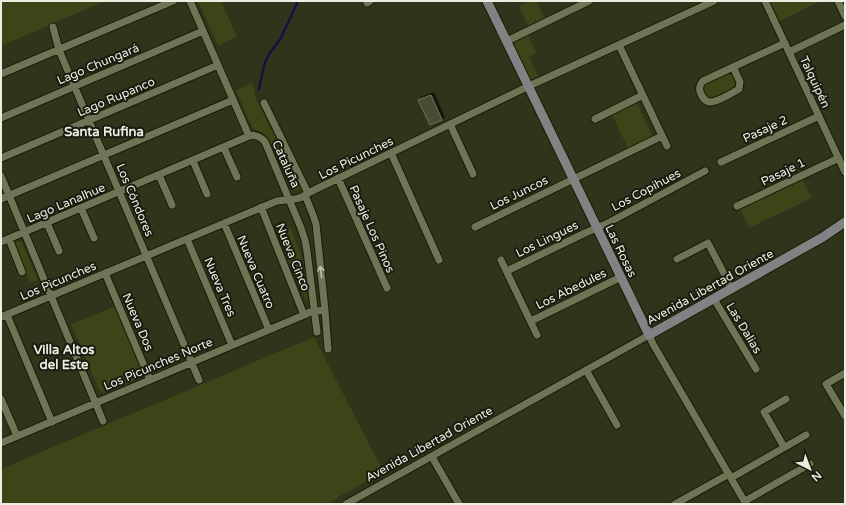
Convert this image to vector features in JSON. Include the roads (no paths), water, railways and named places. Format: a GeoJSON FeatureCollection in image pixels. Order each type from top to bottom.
{"type":"FeatureCollection","features":[{"type":"Feature","properties":{"kind":"main road","name":"Las Rosas"},"geometry":{"type":"LineString","coordinates":[[487,1],[649,335]]}},
{"type":"Feature","properties":{"kind":"main road","name":"Avenida Libertad Oriente"},"geometry":{"type":"LineString","coordinates":[[649,335],[823,237],[845,222]]}},
{"type":"Feature","properties":{"kind":"street"},"geometry":{"type":"LineString","coordinates":[[1,74],[173,1]]}},
{"type":"Feature","properties":{"kind":"street"},"geometry":{"type":"LineString","coordinates":[[190,1],[249,136]]}},
{"type":"Feature","properties":{"kind":"street"},"geometry":{"type":"LineString","coordinates":[[507,41],[589,1]]}},
{"type":"Feature","properties":{"kind":"street","name":"Los Picunches"},"geometry":{"type":"LineString","coordinates":[[4,316],[276,201],[299,198],[529,86],[714,1]]}},
{"type":"Feature","properties":{"kind":"street","name":"Talquipén"},"geometry":{"type":"LineString","coordinates":[[765,1],[845,172]]}},
{"type":"Feature","properties":{"kind":"street"},"geometry":{"type":"LineString","coordinates":[[838,1],[845,16]]}},
{"type":"Feature","properties":{"kind":"street"},"geometry":{"type":"LineString","coordinates":[[789,52],[845,25]]}},
{"type":"Feature","properties":{"kind":"street","name":"Los Cóndores"},"geometry":{"type":"LineString","coordinates":[[52,27],[59,50],[74,87],[199,380]]}},
{"type":"Feature","properties":{"kind":"street","name":"Lago Chungará"},"geometry":{"type":"LineString","coordinates":[[1,118],[203,31]]}},
{"type":"Feature","properties":{"kind":"street"},"geometry":{"type":"LineString","coordinates":[[733,67],[740,82],[739,89],[714,102],[705,100],[700,91],[700,86],[702,83],[733,67],[785,43]]}},
{"type":"Feature","properties":{"kind":"street"},"geometry":{"type":"LineString","coordinates":[[619,45],[667,146]]}},
{"type":"Feature","properties":{"kind":"street","name":"Lago Rupanco"},"geometry":{"type":"LineString","coordinates":[[1,158],[218,65]]}},
{"type":"Feature","properties":{"kind":"street"},"geometry":{"type":"LineString","coordinates":[[595,119],[643,95]]}},
{"type":"Feature","properties":{"kind":"street"},"geometry":{"type":"LineString","coordinates":[[1,199],[233,100]]}},
{"type":"Feature","properties":{"kind":"street","name":"Cataluña"},"geometry":{"type":"LineString","coordinates":[[264,103],[307,194],[316,224],[326,310],[328,349]]}},
{"type":"Feature","properties":{"kind":"street","name":"Pasaje 2"},"geometry":{"type":"LineString","coordinates":[[721,162],[819,116]]}},
{"type":"Feature","properties":{"kind":"street"},"geometry":{"type":"LineString","coordinates":[[450,124],[474,174]]}},
{"type":"Feature","properties":{"kind":"street","name":"Lago Lanalhue"},"geometry":{"type":"LineString","coordinates":[[1,242],[224,148],[249,136]]}},
{"type":"Feature","properties":{"kind":"street","name":"Cataluña"},"geometry":{"type":"LineString","coordinates":[[249,136],[257,136],[265,142],[305,240],[315,312],[316,332]]}},
{"type":"Feature","properties":{"kind":"street","name":"Los Juncos"},"geometry":{"type":"LineString","coordinates":[[475,227],[662,136]]}},
{"type":"Feature","properties":{"kind":"street"},"geometry":{"type":"LineString","coordinates":[[224,148],[237,177]]}},
{"type":"Feature","properties":{"kind":"street"},"geometry":{"type":"LineString","coordinates":[[390,153],[438,260]]}},
{"type":"Feature","properties":{"kind":"street","name":"Pasaje 1"},"geometry":{"type":"LineString","coordinates":[[737,206],[839,158]]}},
{"type":"Feature","properties":{"kind":"street"},"geometry":{"type":"LineString","coordinates":[[193,161],[207,194]]}},
{"type":"Feature","properties":{"kind":"street","name":"Los Copihues"},"geometry":{"type":"LineString","coordinates":[[597,228],[705,171]]}},
{"type":"Feature","properties":{"kind":"street"},"geometry":{"type":"LineString","coordinates":[[159,175],[172,205]]}},
{"type":"Feature","properties":{"kind":"street"},"geometry":{"type":"LineString","coordinates":[[1,176],[103,421]]}},
{"type":"Feature","properties":{"kind":"street","name":"Pasaje Los Pinos"},"geometry":{"type":"LineString","coordinates":[[338,178],[386,288]]}},
{"type":"Feature","properties":{"kind":"street","name":"Nueva Cinco"},"geometry":{"type":"LineString","coordinates":[[262,207],[304,315]]}},
{"type":"Feature","properties":{"kind":"street"},"geometry":{"type":"LineString","coordinates":[[81,208],[94,238]]}},
{"type":"Feature","properties":{"kind":"street"},"geometry":{"type":"LineString","coordinates":[[47,223],[59,252]]}},
{"type":"Feature","properties":{"kind":"street","name":"Nueva Cuatro"},"geometry":{"type":"LineString","coordinates":[[224,223],[268,330]]}},
{"type":"Feature","properties":{"kind":"street","name":"Los Lingues"},"geometry":{"type":"LineString","coordinates":[[507,271],[597,228]]}},
{"type":"Feature","properties":{"kind":"street"},"geometry":{"type":"LineString","coordinates":[[9,239],[22,272]]}},
{"type":"Feature","properties":{"kind":"street","name":"Nueva Tres"},"geometry":{"type":"LineString","coordinates":[[187,239],[232,345]]}},
{"type":"Feature","properties":{"kind":"street"},"geometry":{"type":"LineString","coordinates":[[677,259],[708,243],[732,289]]}},
{"type":"Feature","properties":{"kind":"street"},"geometry":{"type":"LineString","coordinates":[[501,260],[537,335]]}},
{"type":"Feature","properties":{"kind":"street","name":"Nueva Dos"},"geometry":{"type":"LineString","coordinates":[[105,273],[150,380]]}},
{"type":"Feature","properties":{"kind":"street","name":"Los Abedules"},"geometry":{"type":"LineString","coordinates":[[531,321],[621,277]]}},
{"type":"Feature","properties":{"kind":"street","name":"Las Dalias"},"geometry":{"type":"LineString","coordinates":[[714,299],[756,368]]}},
{"type":"Feature","properties":{"kind":"street","name":"Los Picunches Norte"},"geometry":{"type":"LineString","coordinates":[[1,443],[304,315],[326,310]]}},
{"type":"Feature","properties":{"kind":"street"},"geometry":{"type":"LineString","coordinates":[[4,316],[52,422]]}},
{"type":"Feature","properties":{"kind":"street","name":"Avenida Libertad Oriente"},"geometry":{"type":"LineString","coordinates":[[346,504],[649,335]]}},
{"type":"Feature","properties":{"kind":"street","name":"Las Rosas"},"geometry":{"type":"LineString","coordinates":[[649,335],[745,503]]}},
{"type":"Feature","properties":{"kind":"street"},"geometry":{"type":"LineString","coordinates":[[586,370],[617,426]]}},
{"type":"Feature","properties":{"kind":"street"},"geometry":{"type":"LineString","coordinates":[[845,373],[826,384],[845,416]]}},
{"type":"Feature","properties":{"kind":"street"},"geometry":{"type":"LineString","coordinates":[[1,399],[17,436]]}},
{"type":"Feature","properties":{"kind":"street"},"geometry":{"type":"LineString","coordinates":[[784,447],[764,412],[786,399]]}},
{"type":"Feature","properties":{"kind":"street"},"geometry":{"type":"LineString","coordinates":[[675,504],[806,435]]}},
{"type":"Feature","properties":{"kind":"street"},"geometry":{"type":"LineString","coordinates":[[432,457],[459,504]]}},
{"type":"Feature","properties":{"kind":"street"},"geometry":{"type":"LineString","coordinates":[[745,503],[810,464]]}},
{"type":"Feature","properties":{"kind":"waterway"},"geometry":{"type":"LineString","coordinates":[[259,89],[264,65],[269,54],[281,38],[298,1]]}},
{"type":"Feature","properties":{"kind":"district","name":"Santa Rufina"},"geometry":{"type":"Point","coordinates":[104,132]}},
{"type":"Feature","properties":{"kind":"district","name":"Villa Altos del Este"},"geometry":{"type":"Point","coordinates":[64,358]}}]}
